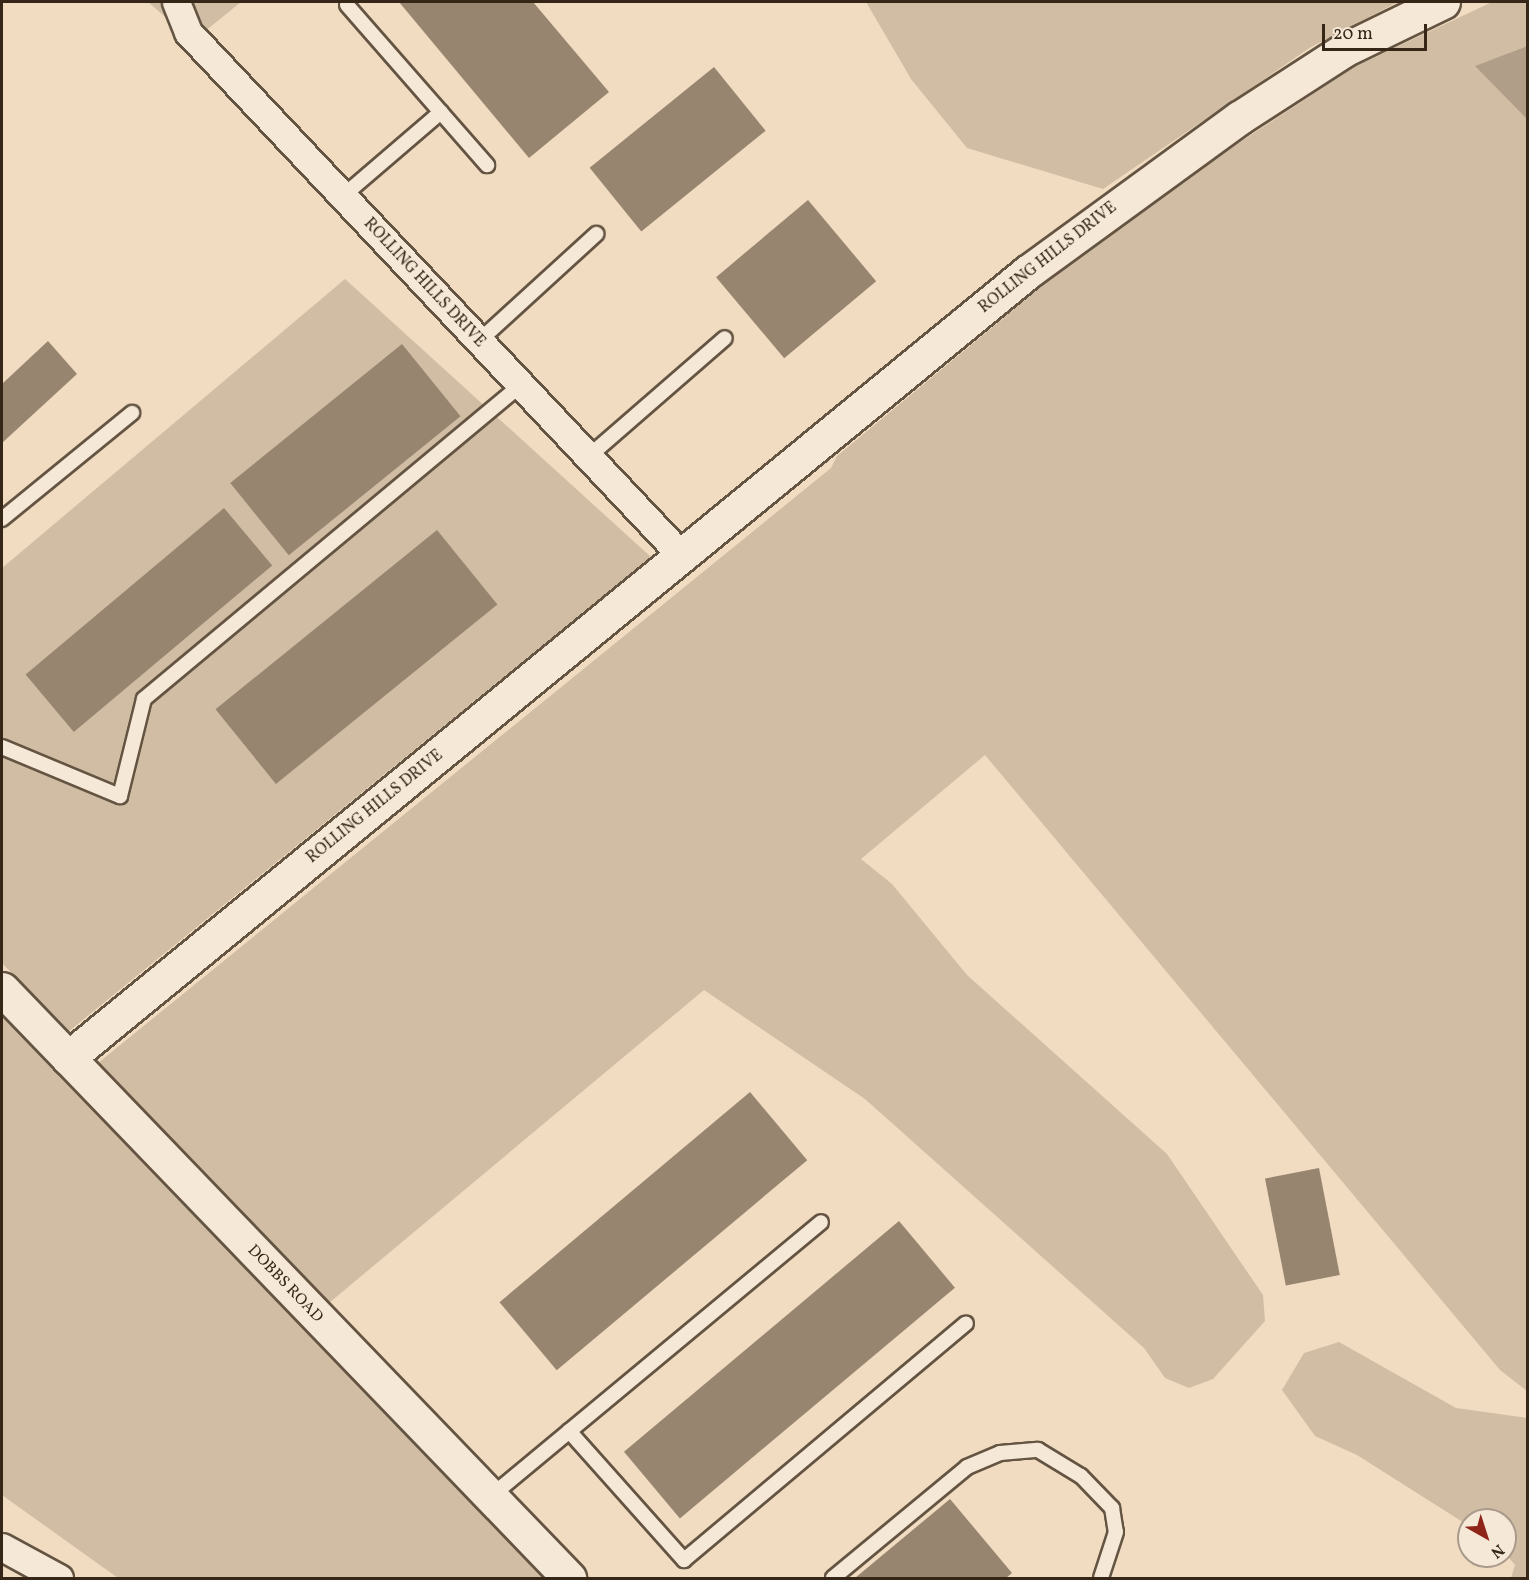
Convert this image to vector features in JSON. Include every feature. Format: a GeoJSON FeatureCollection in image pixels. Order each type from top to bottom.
{"type":"FeatureCollection","features":[{"type":"Feature","properties":{"kind":"street","name":"ROLLING HILLS DRIVE"},"geometry":{"type":"LineString","coordinates":[[176,2],[188,32],[683,557]]}},
{"type":"Feature","properties":{"kind":"street","name":"ROLLING HILLS DRIVE"},"geometry":{"type":"LineString","coordinates":[[68,1058],[683,557],[1029,271],[1160,171],[1344,50],[1443,2]]}},
{"type":"Feature","properties":{"kind":"street","name":"DOBBS ROAD"},"geometry":{"type":"LineString","coordinates":[[2,989],[569,1578]]}},
{"type":"Feature","properties":{"kind":"street"},"geometry":{"type":"LineString","coordinates":[[2,1547],[59,1578]]}},
{"type":"Feature","properties":{"kind":"lane"},"geometry":{"type":"LineString","coordinates":[[346,5],[487,165]]}},
{"type":"Feature","properties":{"kind":"lane"},"geometry":{"type":"LineString","coordinates":[[343,196],[441,112]]}},
{"type":"Feature","properties":{"kind":"lane"},"geometry":{"type":"LineString","coordinates":[[479,341],[596,234]]}},
{"type":"Feature","properties":{"kind":"lane"},"geometry":{"type":"LineString","coordinates":[[588,457],[725,338]]}},
{"type":"Feature","properties":{"kind":"lane"},"geometry":{"type":"LineString","coordinates":[[2,747],[120,796],[144,699],[521,385]]}},
{"type":"Feature","properties":{"kind":"lane"},"geometry":{"type":"LineString","coordinates":[[2,519],[132,413]]}},
{"type":"Feature","properties":{"kind":"lane"},"geometry":{"type":"LineString","coordinates":[[490,1497],[820,1222]]}},
{"type":"Feature","properties":{"kind":"lane"},"geometry":{"type":"LineString","coordinates":[[570,1431],[684,1560],[966,1323]]}},
{"type":"Feature","properties":{"kind":"lane"},"geometry":{"type":"LineString","coordinates":[[833,1578],[967,1467],[1000,1454],[1038,1450],[1081,1476],[1112,1508],[1116,1532],[1101,1578]]}},
{"type":"Feature","properties":{"kind":"shaded area"},"geometry":{"type":"Polygon","coordinates":[[[148,2],[241,2],[193,41],[148,2]]]}},
{"type":"Feature","properties":{"kind":"shaded area"},"geometry":{"type":"Polygon","coordinates":[[[866,2],[1398,2],[1311,47],[1103,189],[967,148],[911,79],[866,2]]]}},
{"type":"Feature","properties":{"kind":"shaded area"},"geometry":{"type":"Polygon","coordinates":[[[1492,2],[1527,2],[1527,46],[1476,66],[1528,119],[1527,1391],[1500,1370],[985,755],[861,859],[892,884],[967,975],[1167,1154],[1263,1295],[1265,1321],[1213,1379],[1189,1388],[1165,1378],[1144,1348],[865,1099],[704,990],[329,1303],[98,1063],[831,468],[837,456],[1042,286],[1172,187],[1354,67],[1492,2]]]}},
{"type":"Feature","properties":{"kind":"shaded area"},"geometry":{"type":"Polygon","coordinates":[[[1527,46],[1527,119],[1475,66],[1527,46]]]}},
{"type":"Feature","properties":{"kind":"shaded area"},"geometry":{"type":"Polygon","coordinates":[[[345,279],[651,557],[68,1032],[2,963],[2,568],[345,279]]]}},
{"type":"Feature","properties":{"kind":"shaded area"},"geometry":{"type":"Polygon","coordinates":[[[2,1016],[545,1578],[118,1578],[2,1495],[2,1016]]]}},
{"type":"Feature","properties":{"kind":"shaded area"},"geometry":{"type":"Polygon","coordinates":[[[1339,1342],[1456,1408],[1527,1418],[1527,1578],[1511,1578],[1514,1568],[1517,1568],[1517,1508],[1457,1508],[1457,1518],[1357,1455],[1315,1436],[1282,1390],[1304,1353],[1339,1342]]]}},
{"type":"Feature","properties":{"kind":"building"},"geometry":{"type":"Polygon","coordinates":[[[399,2],[533,2],[609,92],[529,158],[399,2]]]}},
{"type":"Feature","properties":{"kind":"building"},"geometry":{"type":"Polygon","coordinates":[[[714,67],[766,131],[641,231],[590,168],[714,67]]]}},
{"type":"Feature","properties":{"kind":"building"},"geometry":{"type":"Polygon","coordinates":[[[808,200],[876,281],[784,358],[716,277],[808,200]]]}},
{"type":"Feature","properties":{"kind":"building"},"geometry":{"type":"Polygon","coordinates":[[[48,341],[77,374],[2,443],[2,384],[48,341]]]}},
{"type":"Feature","properties":{"kind":"building"},"geometry":{"type":"Polygon","coordinates":[[[402,344],[461,416],[289,555],[230,483],[402,344]]]}},
{"type":"Feature","properties":{"kind":"building"},"geometry":{"type":"Polygon","coordinates":[[[224,508],[272,565],[74,732],[26,674],[224,508]]]}},
{"type":"Feature","properties":{"kind":"building"},"geometry":{"type":"Polygon","coordinates":[[[437,530],[497,605],[276,784],[216,709],[437,530]]]}},
{"type":"Feature","properties":{"kind":"building"},"geometry":{"type":"Polygon","coordinates":[[[750,1092],[807,1160],[557,1370],[500,1302],[750,1092]]]}},
{"type":"Feature","properties":{"kind":"building"},"geometry":{"type":"Polygon","coordinates":[[[1319,1168],[1340,1275],[1286,1285],[1265,1178],[1319,1168]]]}},
{"type":"Feature","properties":{"kind":"building"},"geometry":{"type":"Polygon","coordinates":[[[899,1221],[955,1288],[680,1518],[624,1452],[899,1221]]]}},
{"type":"Feature","properties":{"kind":"building"},"geometry":{"type":"Polygon","coordinates":[[[950,1499],[1012,1573],[1006,1578],[855,1578],[950,1499]]]}}]}
